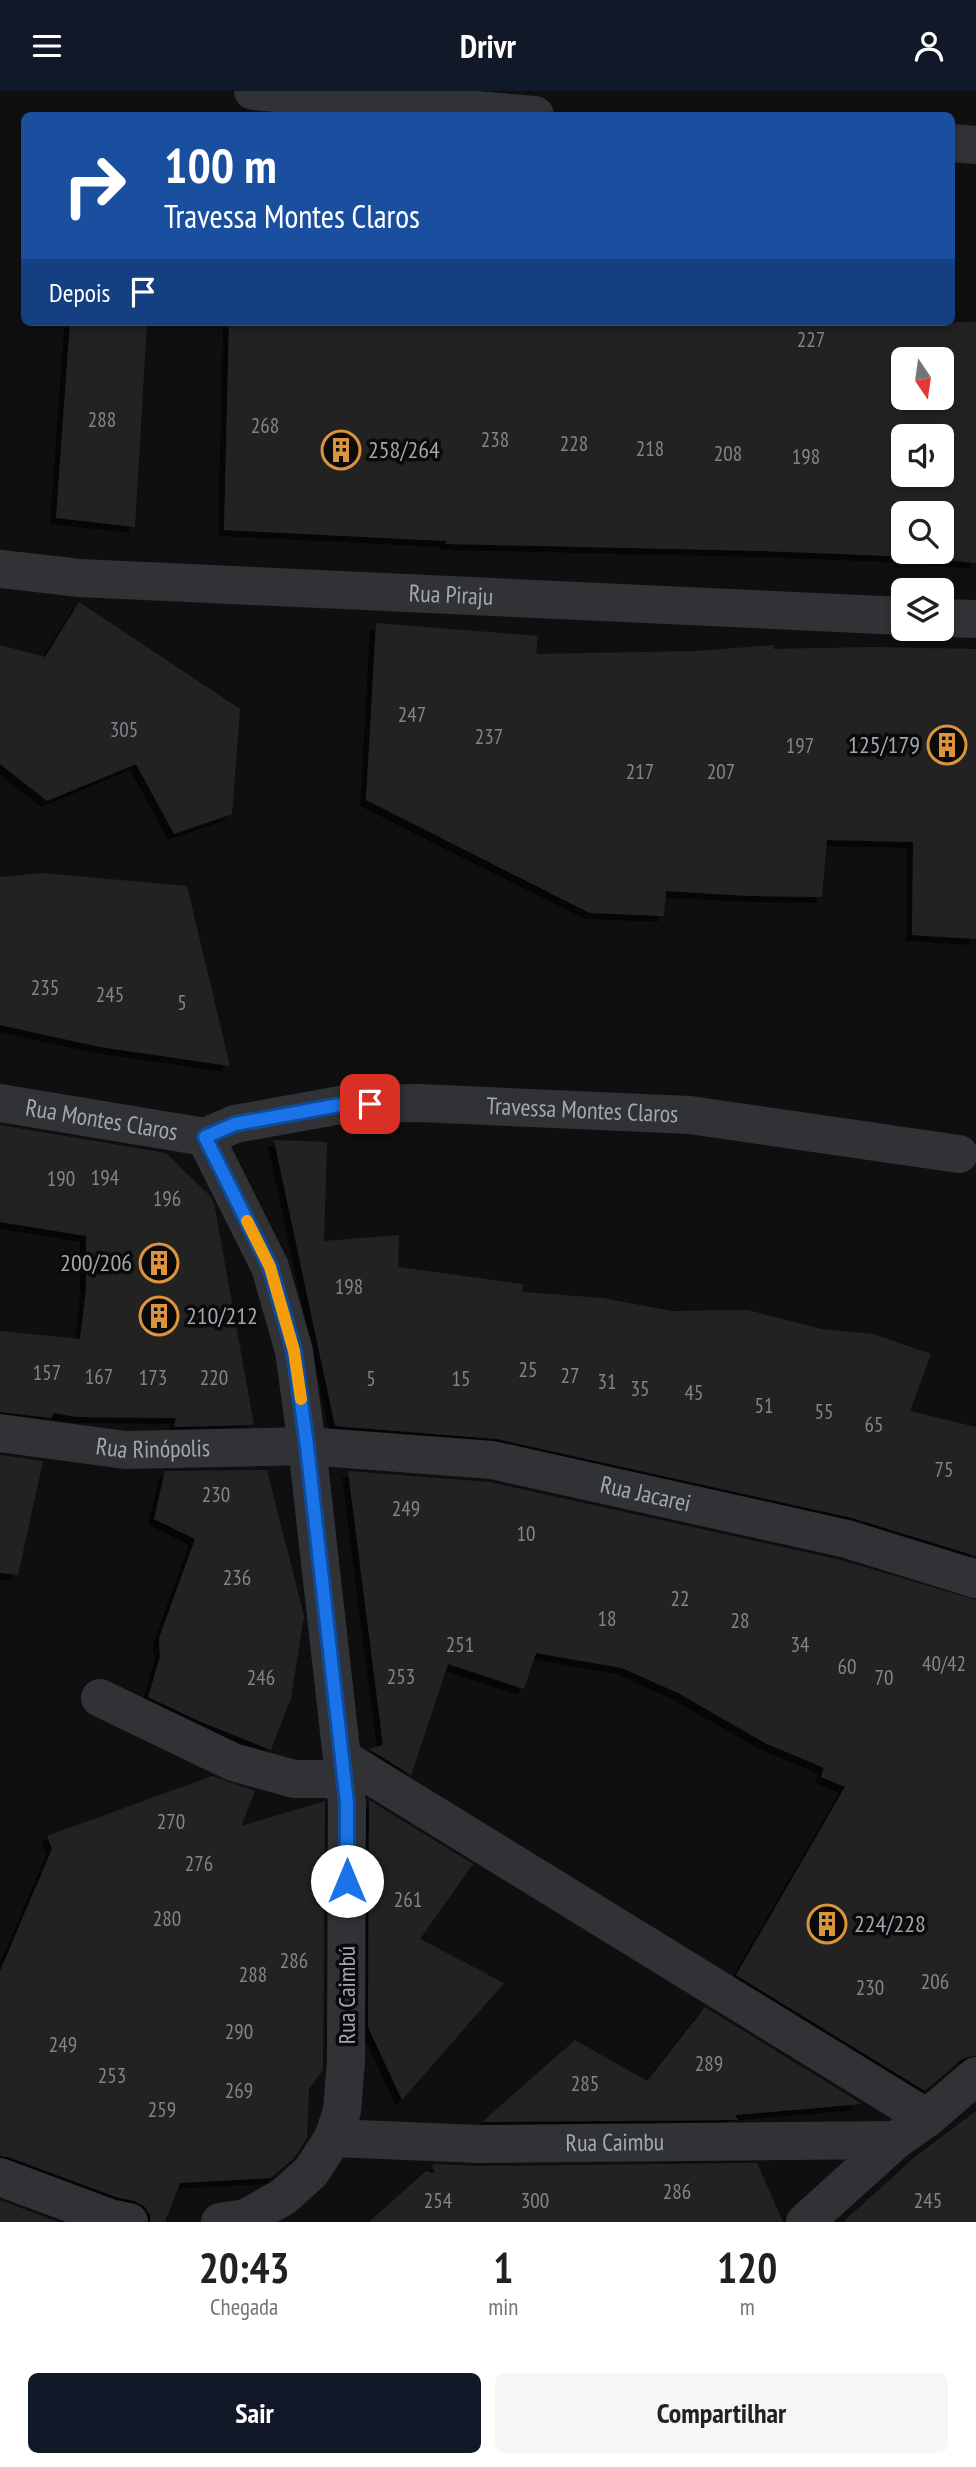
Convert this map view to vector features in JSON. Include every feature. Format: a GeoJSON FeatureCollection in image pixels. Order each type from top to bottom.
{"type":"FeatureCollection","features":[{"type":"Feature","properties":{"kind":"street"},"geometry":{"type":"LineString","coordinates":[[253,91],[485,112]]}},
{"type":"Feature","properties":{"kind":"street"},"geometry":{"type":"LineString","coordinates":[[452,110],[487,91]]}},
{"type":"Feature","properties":{"kind":"street"},"geometry":{"type":"LineString","coordinates":[[955,143],[976,145]]}},
{"type":"Feature","properties":{"kind":"street","name":"Rua Piraju"},"geometry":{"type":"LineString","coordinates":[[0,569],[80,577],[891,615]]}},
{"type":"Feature","properties":{"kind":"street"},"geometry":{"type":"LineString","coordinates":[[954,618],[976,619]]}},
{"type":"Feature","properties":{"kind":"street","name":"Rua Montes Claros"},"geometry":{"type":"LineString","coordinates":[[0,1103],[205,1137]]}},
{"type":"Feature","properties":{"kind":"street","name":"Travessa Montes Claros"},"geometry":{"type":"LineString","coordinates":[[205,1137],[235,1124],[345,1104],[419,1103],[690,1115],[959,1154]]}},
{"type":"Feature","properties":{"kind":"street","name":"Rua Caimbú"},"geometry":{"type":"LineString","coordinates":[[205,1137],[270,1267],[294,1351],[347,1803],[346,2061],[342,2111],[333,2138],[312,2172],[283,2197],[246,2218],[220,2222]]}},
{"type":"Feature","properties":{"kind":"street","name":"Rua Rinópolis"},"geometry":{"type":"LineString","coordinates":[[0,1433],[125,1450],[307,1446]]}},
{"type":"Feature","properties":{"kind":"street","name":"Rua Jacarei"},"geometry":{"type":"LineString","coordinates":[[307,1446],[492,1460],[847,1539],[976,1579]]}},
{"type":"Feature","properties":{"kind":"street"},"geometry":{"type":"LineString","coordinates":[[100,1698],[233,1762],[294,1779],[343,1769],[911,2129]]}},
{"type":"Feature","properties":{"kind":"street"},"geometry":{"type":"LineString","coordinates":[[805,2222],[976,2076]]}},
{"type":"Feature","properties":{"kind":"street","name":"Rua Caimbu"},"geometry":{"type":"LineString","coordinates":[[333,2138],[479,2144],[911,2129]]}},
{"type":"Feature","properties":{"kind":"street"},"geometry":{"type":"LineString","coordinates":[[0,2177],[110,2218],[129,2222]]}},
{"type":"Feature","properties":{"kind":"building"},"geometry":{"type":"Polygon","coordinates":[[[955,322],[976,322],[976,563],[954,561],[954,501],[891,501],[891,556],[446,544],[446,541],[224,530],[229,326],[955,326],[955,322]]]}},
{"type":"Feature","properties":{"kind":"building"},"geometry":{"type":"Polygon","coordinates":[[[70,326],[147,326],[135,527],[56,518],[70,326]]]}},
{"type":"Feature","properties":{"kind":"building"},"geometry":{"type":"Polygon","coordinates":[[[79,602],[240,709],[232,814],[174,834],[136,764],[47,801],[0,764],[0,645],[45,657],[79,602]]]}},
{"type":"Feature","properties":{"kind":"building"},"geometry":{"type":"Polygon","coordinates":[[[376,623],[538,636],[536,654],[697,651],[774,645],[774,649],[976,649],[976,939],[912,935],[913,842],[827,840],[822,897],[666,891],[664,916],[590,913],[366,800],[376,623]]]}},
{"type":"Feature","properties":{"kind":"building"},"geometry":{"type":"Polygon","coordinates":[[[42,873],[187,886],[230,1066],[100,1047],[0,1025],[0,877],[42,873]]]}},
{"type":"Feature","properties":{"kind":"building"},"geometry":{"type":"Polygon","coordinates":[[[0,1125],[166,1153],[211,1197],[254,1425],[174,1427],[176,1418],[77,1417],[53,1413],[52,1418],[0,1412],[0,1331],[80,1339],[86,1289],[86,1236],[0,1222],[0,1125]]]}},
{"type":"Feature","properties":{"kind":"building"},"geometry":{"type":"Polygon","coordinates":[[[274,1140],[327,1142],[324,1241],[399,1235],[398,1267],[523,1284],[522,1292],[603,1298],[671,1311],[748,1310],[821,1329],[873,1334],[931,1354],[910,1411],[976,1427],[976,1556],[852,1518],[497,1439],[335,1426],[274,1140]]]}},
{"type":"Feature","properties":{"kind":"building"},"geometry":{"type":"Polygon","coordinates":[[[0,1455],[43,1461],[18,1575],[0,1573],[0,1455]]]}},
{"type":"Feature","properties":{"kind":"building"},"geometry":{"type":"Polygon","coordinates":[[[267,1470],[304,1616],[291,1698],[271,1750],[148,1697],[160,1657],[159,1638],[195,1539],[154,1519],[165,1471],[267,1470]]]}},
{"type":"Feature","properties":{"kind":"building"},"geometry":{"type":"Polygon","coordinates":[[[348,1471],[489,1482],[841,1560],[976,1600],[976,2055],[962,2059],[925,2091],[736,1975],[845,1787],[821,1777],[824,1768],[765,1743],[678,1693],[622,1668],[536,1653],[524,1689],[448,1664],[411,1775],[369,1749],[383,1745],[348,1471]]]}},
{"type":"Feature","properties":{"kind":"building"},"geometry":{"type":"Polygon","coordinates":[[[212,1776],[255,1791],[241,1826],[325,1801],[323,2070],[309,2089],[307,2138],[294,2158],[271,2178],[180,2183],[165,2222],[150,2222],[150,2215],[144,2206],[134,2201],[0,2156],[0,1971],[52,1849],[47,1836],[212,1776]]]}},
{"type":"Feature","properties":{"kind":"building"},"geometry":{"type":"Polygon","coordinates":[[[369,1800],[473,1864],[420,1939],[504,1983],[402,2100],[368,2027],[369,1800]]]}},
{"type":"Feature","properties":{"kind":"building"},"geometry":{"type":"Polygon","coordinates":[[[705,2007],[862,2104],[735,2115],[738,2120],[482,2122],[575,2040],[647,2081],[705,2007]]]}},
{"type":"Feature","properties":{"kind":"building"},"geometry":{"type":"Polygon","coordinates":[[[976,2111],[976,2222],[843,2222],[915,2157],[976,2111]]]}},
{"type":"Feature","properties":{"kind":"building"},"geometry":{"type":"Polygon","coordinates":[[[757,2163],[783,2222],[369,2222],[426,2171],[435,2173],[432,2167],[434,2164],[479,2166],[757,2163]]]}},
{"type":"Feature","properties":{"kind":"building"},"geometry":{"type":"Polygon","coordinates":[[[0,2200],[58,2222],[0,2222],[0,2200]]]}},
{"type":"Feature","properties":{"kind":"slow traffic"},"geometry":{"type":"LineString","coordinates":[[247,1221],[270,1267],[294,1351],[301,1399]]}},
{"type":"Feature","properties":{"kind":"place","name":"258/264"},"geometry":{"type":"Point","coordinates":[341,450]}},
{"type":"Feature","properties":{"kind":"place","name":"125/179"},"geometry":{"type":"Point","coordinates":[947,745]}},
{"type":"Feature","properties":{"kind":"place","name":"200/206"},"geometry":{"type":"Point","coordinates":[159,1263]}},
{"type":"Feature","properties":{"kind":"place","name":"210/212"},"geometry":{"type":"Point","coordinates":[159,1316]}},
{"type":"Feature","properties":{"kind":"place","name":"224/228"},"geometry":{"type":"Point","coordinates":[827,1924]}},
{"type":"Feature","properties":{"kind":"route"},"geometry":{"type":"LineString","coordinates":[[347,1881],[347,1803],[294,1351],[270,1267],[205,1137],[235,1124],[345,1104],[370,1104]]}}]}
